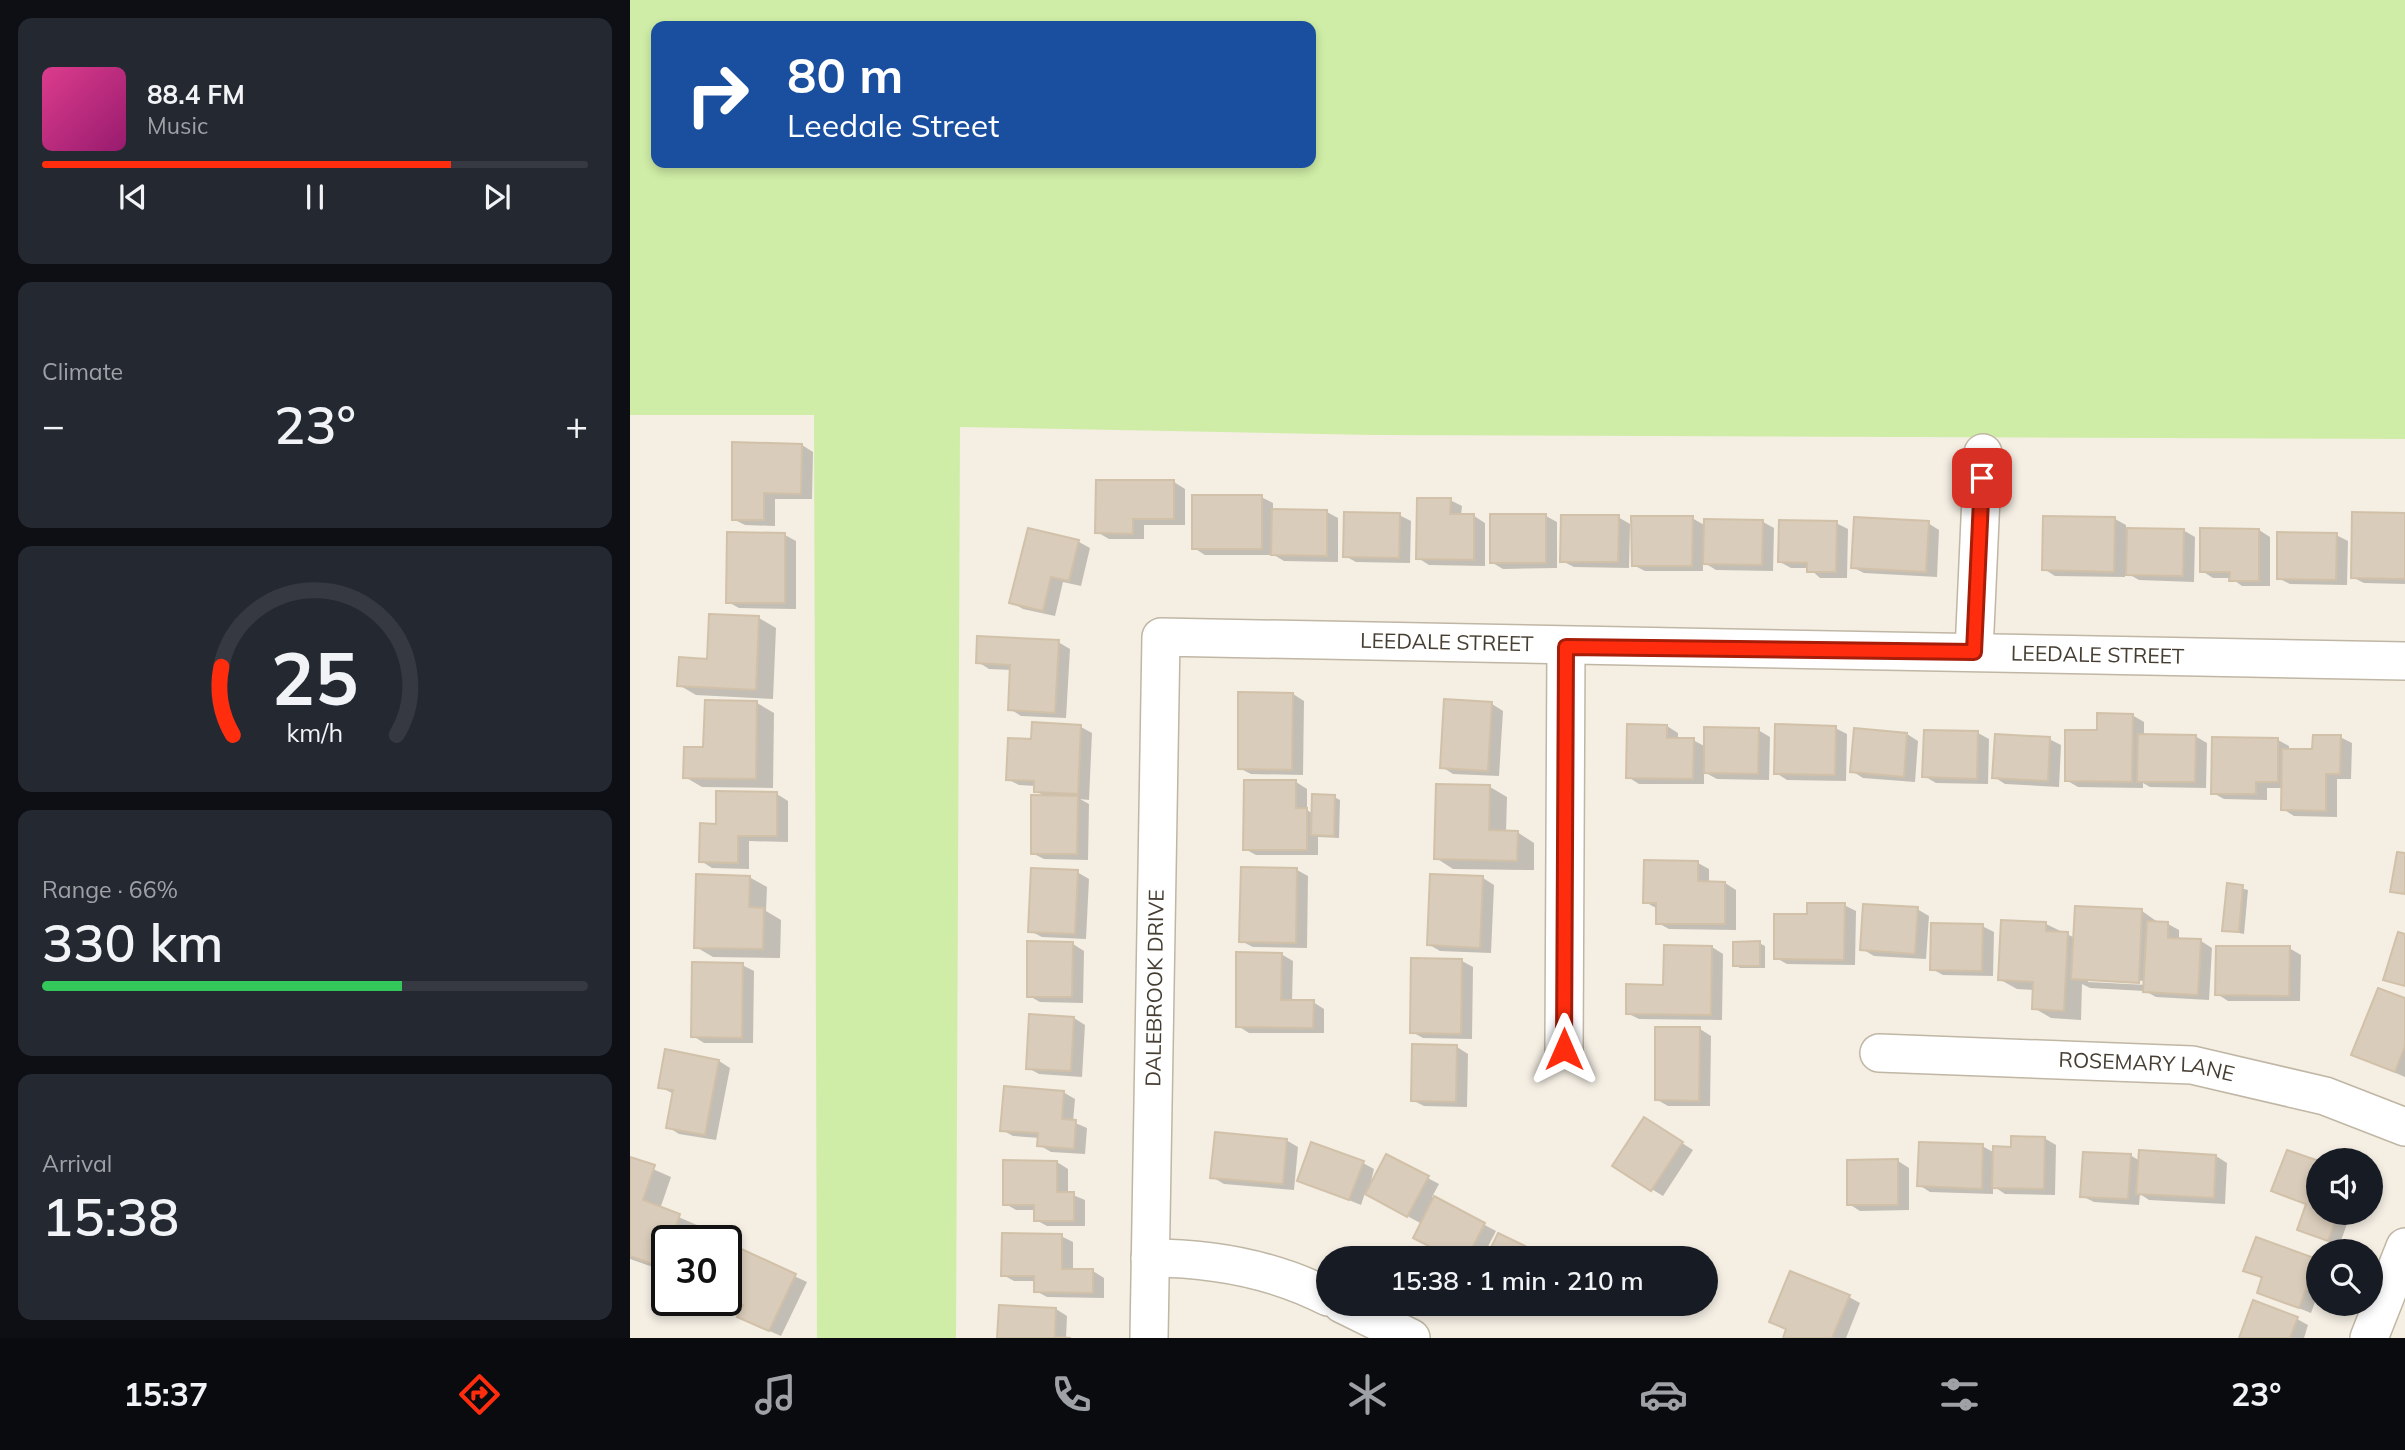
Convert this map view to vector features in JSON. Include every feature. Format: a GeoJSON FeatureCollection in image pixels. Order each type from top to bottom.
{"type":"FeatureCollection","features":[{"type":"Feature","properties":{"kind":"street"},"geometry":{"type":"LineString","coordinates":[[1974,652],[1983,453]]}},
{"type":"Feature","properties":{"kind":"street","name":"LEEDALE STREET"},"geometry":{"type":"LineString","coordinates":[[1161,637],[1566,647],[2405,661]]}},
{"type":"Feature","properties":{"kind":"street","name":"DALEBROOK DRIVE"},"geometry":{"type":"LineString","coordinates":[[1149,1338],[1161,637]]}},
{"type":"Feature","properties":{"kind":"street"},"geometry":{"type":"LineString","coordinates":[[1564,1049],[1566,647]]}},
{"type":"Feature","properties":{"kind":"street","name":"ROSEMARY LANE"},"geometry":{"type":"LineString","coordinates":[[1879,1053],[2192,1065],[2325,1096],[2405,1127]]}},
{"type":"Feature","properties":{"kind":"street"},"geometry":{"type":"LineString","coordinates":[[2369,1338],[2405,1247]]}},
{"type":"Feature","properties":{"kind":"street"},"geometry":{"type":"LineString","coordinates":[[1150,1258],[1196,1258],[1237,1266],[1292,1278],[1316,1291]]}},
{"type":"Feature","properties":{"kind":"street"},"geometry":{"type":"LineString","coordinates":[[1366,1316],[1411,1338]]}},
{"type":"Feature","properties":{"kind":"green space"},"geometry":{"type":"Polygon","coordinates":[[[630,0],[2405,0],[2405,439],[1375,435],[960,427],[956,1338],[817,1338],[814,415],[630,415],[630,0]]]}},
{"type":"Feature","properties":{"kind":"building"},"geometry":{"type":"Polygon","coordinates":[[[732,442],[802,444],[801,494],[764,493],[764,520],[732,520],[732,442]]]}},
{"type":"Feature","properties":{"kind":"building"},"geometry":{"type":"Polygon","coordinates":[[[1096,480],[1174,480],[1174,519],[1133,519],[1133,534],[1095,533],[1096,480]]]}},
{"type":"Feature","properties":{"kind":"building"},"geometry":{"type":"Polygon","coordinates":[[[1192,495],[1262,495],[1262,549],[1192,549],[1192,495]]]}},
{"type":"Feature","properties":{"kind":"building"},"geometry":{"type":"Polygon","coordinates":[[[1417,498],[1451,498],[1450,514],[1474,514],[1474,560],[1416,559],[1417,498]]]}},
{"type":"Feature","properties":{"kind":"building"},"geometry":{"type":"Polygon","coordinates":[[[1272,509],[1327,510],[1327,556],[1271,555],[1272,509]]]}},
{"type":"Feature","properties":{"kind":"building"},"geometry":{"type":"Polygon","coordinates":[[[1344,512],[1400,513],[1399,558],[1343,557],[1344,512]]]}},
{"type":"Feature","properties":{"kind":"building"},"geometry":{"type":"Polygon","coordinates":[[[2352,512],[2405,513],[2405,579],[2351,578],[2352,512]]]}},
{"type":"Feature","properties":{"kind":"building"},"geometry":{"type":"Polygon","coordinates":[[[1490,514],[1546,514],[1546,563],[1490,563],[1490,514]]]}},
{"type":"Feature","properties":{"kind":"building"},"geometry":{"type":"Polygon","coordinates":[[[1561,515],[1619,515],[1618,562],[1560,562],[1561,515]]]}},
{"type":"Feature","properties":{"kind":"building"},"geometry":{"type":"Polygon","coordinates":[[[1631,516],[1693,516],[1692,566],[1632,566],[1631,516]]]}},
{"type":"Feature","properties":{"kind":"building"},"geometry":{"type":"Polygon","coordinates":[[[2043,516],[2115,517],[2114,572],[2042,570],[2043,516]]]}},
{"type":"Feature","properties":{"kind":"building"},"geometry":{"type":"Polygon","coordinates":[[[1854,517],[1929,521],[1926,572],[1851,568],[1854,517]]]}},
{"type":"Feature","properties":{"kind":"building"},"geometry":{"type":"Polygon","coordinates":[[[1704,519],[1763,520],[1762,565],[1703,564],[1704,519]]]}},
{"type":"Feature","properties":{"kind":"building"},"geometry":{"type":"Polygon","coordinates":[[[1779,520],[1837,521],[1836,572],[1807,572],[1807,563],[1778,562],[1779,520]]]}},
{"type":"Feature","properties":{"kind":"building"},"geometry":{"type":"Polygon","coordinates":[[[1028,528],[1079,540],[1069,581],[1051,577],[1043,611],[1009,603],[1028,528]]]}},
{"type":"Feature","properties":{"kind":"building"},"geometry":{"type":"Polygon","coordinates":[[[2127,528],[2184,529],[2183,576],[2126,575],[2127,528]]]}},
{"type":"Feature","properties":{"kind":"building"},"geometry":{"type":"Polygon","coordinates":[[[2200,528],[2259,529],[2259,581],[2229,581],[2230,572],[2200,572],[2200,528]]]}},
{"type":"Feature","properties":{"kind":"building"},"geometry":{"type":"Polygon","coordinates":[[[727,532],[785,533],[785,603],[726,603],[727,532]]]}},
{"type":"Feature","properties":{"kind":"building"},"geometry":{"type":"Polygon","coordinates":[[[2277,532],[2337,533],[2336,580],[2277,579],[2277,532]]]}},
{"type":"Feature","properties":{"kind":"building"},"geometry":{"type":"Polygon","coordinates":[[[709,614],[759,616],[756,690],[677,686],[679,657],[707,659],[709,614]]]}},
{"type":"Feature","properties":{"kind":"building"},"geometry":{"type":"Polygon","coordinates":[[[977,636],[1059,640],[1055,713],[1008,710],[1010,665],[976,663],[977,636]]]}},
{"type":"Feature","properties":{"kind":"building"},"geometry":{"type":"Polygon","coordinates":[[[1238,692],[1293,693],[1292,770],[1238,769],[1238,692]]]}},
{"type":"Feature","properties":{"kind":"building"},"geometry":{"type":"Polygon","coordinates":[[[1444,699],[1492,702],[1488,771],[1440,768],[1444,699]]]}},
{"type":"Feature","properties":{"kind":"building"},"geometry":{"type":"Polygon","coordinates":[[[705,700],[757,701],[756,779],[683,778],[684,747],[703,747],[705,700]]]}},
{"type":"Feature","properties":{"kind":"building"},"geometry":{"type":"Polygon","coordinates":[[[2097,713],[2133,714],[2132,782],[2065,781],[2065,730],[2097,730],[2097,713]]]}},
{"type":"Feature","properties":{"kind":"building"},"geometry":{"type":"Polygon","coordinates":[[[1032,722],[1081,725],[1078,794],[1034,792],[1034,781],[1006,780],[1008,738],[1031,739],[1032,722]]]}},
{"type":"Feature","properties":{"kind":"building"},"geometry":{"type":"Polygon","coordinates":[[[1627,724],[1667,725],[1667,738],[1694,738],[1693,779],[1626,778],[1627,724]]]}},
{"type":"Feature","properties":{"kind":"building"},"geometry":{"type":"Polygon","coordinates":[[[1775,724],[1836,726],[1835,775],[1774,774],[1775,724]]]}},
{"type":"Feature","properties":{"kind":"building"},"geometry":{"type":"Polygon","coordinates":[[[1704,727],[1759,728],[1758,774],[1704,773],[1704,727]]]}},
{"type":"Feature","properties":{"kind":"building"},"geometry":{"type":"Polygon","coordinates":[[[1854,728],[1907,733],[1904,777],[1850,772],[1854,728]]]}},
{"type":"Feature","properties":{"kind":"building"},"geometry":{"type":"Polygon","coordinates":[[[1924,730],[1978,731],[1977,779],[1922,777],[1924,730]]]}},
{"type":"Feature","properties":{"kind":"building"},"geometry":{"type":"Polygon","coordinates":[[[1995,734],[2050,737],[2048,781],[1992,778],[1995,734]]]}},
{"type":"Feature","properties":{"kind":"building"},"geometry":{"type":"Polygon","coordinates":[[[2138,734],[2196,735],[2195,782],[2137,782],[2138,734]]]}},
{"type":"Feature","properties":{"kind":"building"},"geometry":{"type":"Polygon","coordinates":[[[2313,735],[2341,735],[2340,774],[2326,774],[2326,811],[2281,810],[2282,749],[2312,749],[2313,735]]]}},
{"type":"Feature","properties":{"kind":"building"},"geometry":{"type":"Polygon","coordinates":[[[2212,737],[2278,738],[2278,782],[2256,782],[2256,794],[2211,794],[2212,737]]]}},
{"type":"Feature","properties":{"kind":"building"},"geometry":{"type":"Polygon","coordinates":[[[1244,780],[1296,780],[1296,808],[1307,808],[1307,850],[1243,850],[1244,780]]]}},
{"type":"Feature","properties":{"kind":"building"},"geometry":{"type":"Polygon","coordinates":[[[1436,784],[1490,785],[1489,830],[1518,831],[1517,861],[1434,859],[1436,784]]]}},
{"type":"Feature","properties":{"kind":"building"},"geometry":{"type":"Polygon","coordinates":[[[716,791],[777,792],[777,836],[738,836],[738,863],[699,862],[700,823],[716,824],[716,791]]]}},
{"type":"Feature","properties":{"kind":"building"},"geometry":{"type":"Polygon","coordinates":[[[1312,794],[1335,795],[1334,836],[1311,835],[1312,794]]]}},
{"type":"Feature","properties":{"kind":"building"},"geometry":{"type":"Polygon","coordinates":[[[1031,795],[1078,796],[1077,854],[1031,854],[1031,795]]]}},
{"type":"Feature","properties":{"kind":"building"},"geometry":{"type":"Polygon","coordinates":[[[2397,852],[2405,853],[2405,894],[2390,892],[2397,852]]]}},
{"type":"Feature","properties":{"kind":"building"},"geometry":{"type":"Polygon","coordinates":[[[1644,860],[1698,861],[1698,881],[1725,882],[1725,924],[1656,924],[1656,903],[1643,903],[1644,860]]]}},
{"type":"Feature","properties":{"kind":"building"},"geometry":{"type":"Polygon","coordinates":[[[1241,867],[1297,868],[1296,943],[1239,942],[1241,867]]]}},
{"type":"Feature","properties":{"kind":"building"},"geometry":{"type":"Polygon","coordinates":[[[1031,868],[1078,870],[1075,934],[1028,932],[1031,868]]]}},
{"type":"Feature","properties":{"kind":"building"},"geometry":{"type":"Polygon","coordinates":[[[696,874],[750,876],[749,907],[764,908],[763,949],[694,948],[696,874]]]}},
{"type":"Feature","properties":{"kind":"building"},"geometry":{"type":"Polygon","coordinates":[[[1430,874],[1483,876],[1480,948],[1427,945],[1430,874]]]}},
{"type":"Feature","properties":{"kind":"building"},"geometry":{"type":"Polygon","coordinates":[[[2227,883],[2243,885],[2239,932],[2222,931],[2227,883]]]}},
{"type":"Feature","properties":{"kind":"building"},"geometry":{"type":"Polygon","coordinates":[[[1807,903],[1845,903],[1844,960],[1774,959],[1774,914],[1807,914],[1807,903]]]}},
{"type":"Feature","properties":{"kind":"building"},"geometry":{"type":"Polygon","coordinates":[[[1863,904],[1918,907],[1915,954],[1860,950],[1863,904]]]}},
{"type":"Feature","properties":{"kind":"building"},"geometry":{"type":"Polygon","coordinates":[[[2075,906],[2142,909],[2139,983],[2071,979],[2075,906]]]}},
{"type":"Feature","properties":{"kind":"building"},"geometry":{"type":"Polygon","coordinates":[[[2001,920],[2046,922],[2046,931],[2068,932],[2064,1011],[2032,1009],[2033,982],[1998,980],[2001,920]]]}},
{"type":"Feature","properties":{"kind":"building"},"geometry":{"type":"Polygon","coordinates":[[[2147,921],[2168,922],[2168,938],[2201,939],[2198,995],[2143,992],[2147,921]]]}},
{"type":"Feature","properties":{"kind":"building"},"geometry":{"type":"Polygon","coordinates":[[[1931,923],[1983,924],[1982,971],[1930,970],[1931,923]]]}},
{"type":"Feature","properties":{"kind":"building"},"geometry":{"type":"Polygon","coordinates":[[[2398,932],[2405,934],[2405,986],[2383,980],[2398,932]]]}},
{"type":"Feature","properties":{"kind":"building"},"geometry":{"type":"Polygon","coordinates":[[[1027,941],[1073,942],[1072,997],[1027,997],[1027,941]]]}},
{"type":"Feature","properties":{"kind":"building"},"geometry":{"type":"Polygon","coordinates":[[[1760,941],[1760,966],[1733,966],[1733,942],[1760,941]]]}},
{"type":"Feature","properties":{"kind":"building"},"geometry":{"type":"Polygon","coordinates":[[[1664,945],[1712,946],[1711,1015],[1626,1014],[1626,984],[1663,985],[1664,945]]]}},
{"type":"Feature","properties":{"kind":"building"},"geometry":{"type":"Polygon","coordinates":[[[2216,946],[2290,946],[2289,996],[2215,995],[2216,946]]]}},
{"type":"Feature","properties":{"kind":"building"},"geometry":{"type":"Polygon","coordinates":[[[1236,952],[1282,953],[1281,1000],[1314,1000],[1313,1028],[1236,1027],[1236,952]]]}},
{"type":"Feature","properties":{"kind":"building"},"geometry":{"type":"Polygon","coordinates":[[[1411,958],[1462,959],[1461,1034],[1410,1033],[1411,958]]]}},
{"type":"Feature","properties":{"kind":"building"},"geometry":{"type":"Polygon","coordinates":[[[692,962],[743,963],[742,1038],[691,1037],[692,962]]]}},
{"type":"Feature","properties":{"kind":"building"},"geometry":{"type":"Polygon","coordinates":[[[2378,988],[2405,998],[2405,1046],[2395,1072],[2351,1055],[2378,988]]]}},
{"type":"Feature","properties":{"kind":"building"},"geometry":{"type":"Polygon","coordinates":[[[1029,1014],[1074,1017],[1071,1071],[1026,1069],[1029,1014]]]}},
{"type":"Feature","properties":{"kind":"building"},"geometry":{"type":"Polygon","coordinates":[[[1655,1027],[1700,1027],[1699,1101],[1655,1100],[1655,1027]]]}},
{"type":"Feature","properties":{"kind":"building"},"geometry":{"type":"Polygon","coordinates":[[[1412,1044],[1457,1045],[1456,1102],[1411,1101],[1412,1044]]]}},
{"type":"Feature","properties":{"kind":"building"},"geometry":{"type":"Polygon","coordinates":[[[665,1049],[719,1060],[705,1135],[666,1128],[673,1090],[658,1088],[665,1049]]]}},
{"type":"Feature","properties":{"kind":"building"},"geometry":{"type":"Polygon","coordinates":[[[1004,1086],[1064,1091],[1062,1119],[1076,1120],[1074,1149],[1037,1146],[1038,1133],[1000,1131],[1004,1086]]]}},
{"type":"Feature","properties":{"kind":"building"},"geometry":{"type":"Polygon","coordinates":[[[1644,1117],[1683,1142],[1651,1191],[1612,1166],[1644,1117]]]}},
{"type":"Feature","properties":{"kind":"building"},"geometry":{"type":"Polygon","coordinates":[[[1215,1132],[1287,1139],[1283,1184],[1210,1178],[1215,1132]]]}},
{"type":"Feature","properties":{"kind":"building"},"geometry":{"type":"Polygon","coordinates":[[[2011,1136],[2045,1137],[2044,1189],[1992,1188],[1993,1146],[2011,1147],[2011,1136]]]}},
{"type":"Feature","properties":{"kind":"building"},"geometry":{"type":"Polygon","coordinates":[[[1311,1142],[1364,1161],[1349,1200],[1297,1181],[1311,1142]]]}},
{"type":"Feature","properties":{"kind":"building"},"geometry":{"type":"Polygon","coordinates":[[[1919,1142],[1983,1144],[1982,1189],[1917,1186],[1919,1142]]]}},
{"type":"Feature","properties":{"kind":"building"},"geometry":{"type":"Polygon","coordinates":[[[2139,1150],[2216,1155],[2214,1198],[2136,1194],[2139,1150]]]}},
{"type":"Feature","properties":{"kind":"building"},"geometry":{"type":"Polygon","coordinates":[[[2287,1150],[2306,1157],[2306,1204],[2271,1191],[2287,1150]]]}},
{"type":"Feature","properties":{"kind":"building"},"geometry":{"type":"Polygon","coordinates":[[[2083,1152],[2131,1154],[2128,1199],[2080,1197],[2083,1152]]]}},
{"type":"Feature","properties":{"kind":"building"},"geometry":{"type":"Polygon","coordinates":[[[1386,1154],[1429,1176],[1407,1217],[1365,1194],[1386,1154]]]}},
{"type":"Feature","properties":{"kind":"building"},"geometry":{"type":"Polygon","coordinates":[[[630,1157],[655,1165],[643,1200],[680,1214],[676,1225],[651,1225],[651,1263],[630,1256],[630,1157]]]}},
{"type":"Feature","properties":{"kind":"building"},"geometry":{"type":"Polygon","coordinates":[[[1898,1159],[1898,1205],[1847,1205],[1847,1160],[1898,1159]]]}},
{"type":"Feature","properties":{"kind":"building"},"geometry":{"type":"Polygon","coordinates":[[[1003,1160],[1057,1161],[1057,1192],[1074,1192],[1074,1221],[1034,1221],[1034,1205],[1003,1205],[1003,1160]]]}},
{"type":"Feature","properties":{"kind":"building"},"geometry":{"type":"Polygon","coordinates":[[[1434,1196],[1485,1223],[1473,1246],[1429,1246],[1413,1238],[1434,1196]]]}},
{"type":"Feature","properties":{"kind":"building"},"geometry":{"type":"Polygon","coordinates":[[[2306,1204],[2306,1225],[2334,1225],[2329,1239],[2297,1230],[2306,1204]]]}},
{"type":"Feature","properties":{"kind":"building"},"geometry":{"type":"Polygon","coordinates":[[[1002,1233],[1062,1234],[1062,1269],[1093,1269],[1093,1293],[1034,1292],[1034,1276],[1001,1276],[1002,1233]]]}},
{"type":"Feature","properties":{"kind":"building"},"geometry":{"type":"Polygon","coordinates":[[[1498,1233],[1525,1246],[1492,1246],[1498,1233]]]}},
{"type":"Feature","properties":{"kind":"building"},"geometry":{"type":"Polygon","coordinates":[[[2256,1237],[2306,1255],[2306,1289],[2299,1308],[2257,1293],[2262,1277],[2243,1271],[2256,1237]]]}},
{"type":"Feature","properties":{"kind":"building"},"geometry":{"type":"Polygon","coordinates":[[[742,1249],[796,1274],[769,1331],[737,1317],[742,1316],[742,1249]]]}},
{"type":"Feature","properties":{"kind":"building"},"geometry":{"type":"Polygon","coordinates":[[[1790,1271],[1850,1295],[1832,1338],[1783,1338],[1786,1329],[1769,1322],[1790,1271]]]}},
{"type":"Feature","properties":{"kind":"building"},"geometry":{"type":"Polygon","coordinates":[[[2253,1300],[2298,1317],[2290,1338],[2239,1338],[2253,1300]]]}},
{"type":"Feature","properties":{"kind":"building"},"geometry":{"type":"Polygon","coordinates":[[[999,1305],[1056,1308],[1055,1337],[1071,1338],[997,1338],[999,1305]]]}},
{"type":"Feature","properties":{"kind":"route"},"geometry":{"type":"LineString","coordinates":[[1564,1049],[1566,647],[1974,652],[1982,478]]}}]}
